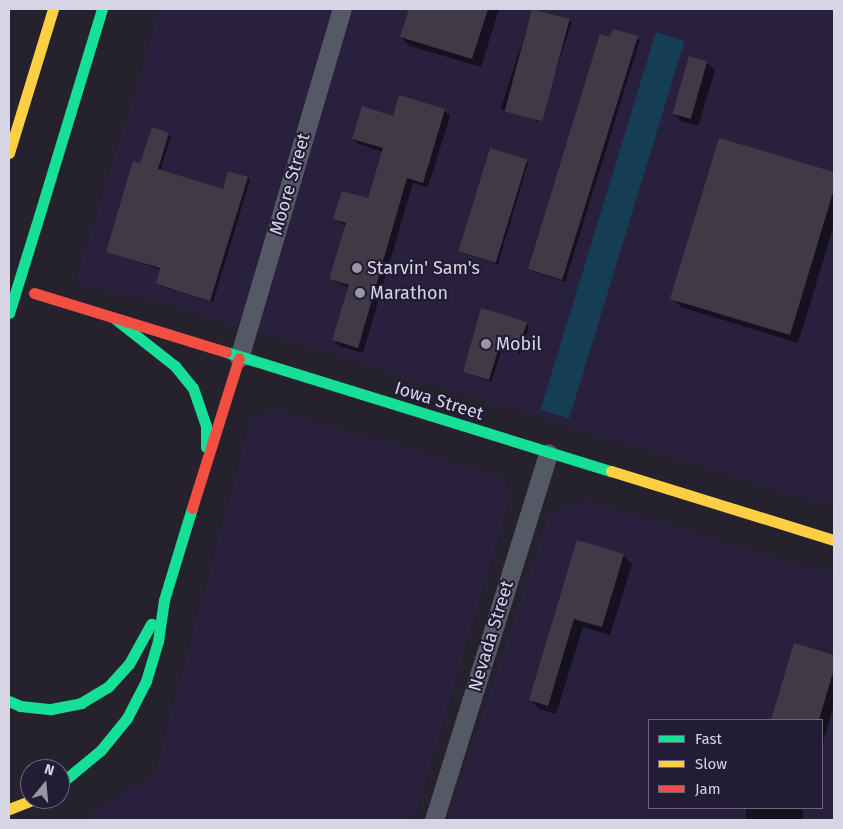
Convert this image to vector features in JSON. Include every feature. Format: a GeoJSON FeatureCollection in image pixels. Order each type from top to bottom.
{"type":"FeatureCollection","features":[{"type":"Feature","properties":{"kind":"main road"},"geometry":{"type":"LineString","coordinates":[[9,153],[53,9]]}},
{"type":"Feature","properties":{"kind":"main road"},"geometry":{"type":"LineString","coordinates":[[9,313],[102,9]]}},
{"type":"Feature","properties":{"kind":"main road","name":"Iowa Street"},"geometry":{"type":"LineString","coordinates":[[34,293],[239,358],[834,540]]}},
{"type":"Feature","properties":{"kind":"main road"},"geometry":{"type":"LineString","coordinates":[[114,318],[175,366],[193,388],[206,426],[207,456]]}},
{"type":"Feature","properties":{"kind":"main road"},"geometry":{"type":"LineString","coordinates":[[70,776],[102,750],[127,718],[151,665],[158,641],[164,600],[207,456],[239,358]]}},
{"type":"Feature","properties":{"kind":"main road"},"geometry":{"type":"LineString","coordinates":[[9,701],[20,706],[51,709],[81,702],[108,687],[129,664],[164,600]]}},
{"type":"Feature","properties":{"kind":"street","name":"Moore Street"},"geometry":{"type":"LineString","coordinates":[[239,358],[342,9]]}},
{"type":"Feature","properties":{"kind":"street","name":"Nevada Street"},"geometry":{"type":"LineString","coordinates":[[434,820],[548,452]]}},
{"type":"Feature","properties":{"kind":"shaded area"},"geometry":{"type":"Polygon","coordinates":[[[160,9],[834,9],[834,507],[167,304],[75,283],[160,9]]]}},
{"type":"Feature","properties":{"kind":"shaded area"},"geometry":{"type":"Polygon","coordinates":[[[273,409],[503,477],[511,495],[414,820],[79,820],[154,775],[251,419],[273,409]]]}},
{"type":"Feature","properties":{"kind":"shaded area"},"geometry":{"type":"Polygon","coordinates":[[[586,500],[834,575],[834,820],[448,820],[548,515],[586,500]]]}},
{"type":"Feature","properties":{"kind":"water"},"geometry":{"type":"Polygon","coordinates":[[[656,32],[685,41],[569,419],[541,410],[656,32]]]}},
{"type":"Feature","properties":{"kind":"building"},"geometry":{"type":"Polygon","coordinates":[[[409,9],[488,9],[472,59],[400,37],[409,9]]]}},
{"type":"Feature","properties":{"kind":"building"},"geometry":{"type":"Polygon","coordinates":[[[532,9],[570,19],[542,121],[505,111],[532,9]]]}},
{"type":"Feature","properties":{"kind":"building"},"geometry":{"type":"Polygon","coordinates":[[[613,29],[638,36],[562,280],[528,269],[600,34],[610,37],[613,29]]]}},
{"type":"Feature","properties":{"kind":"building"},"geometry":{"type":"Polygon","coordinates":[[[689,56],[707,61],[691,119],[672,114],[689,56]]]}},
{"type":"Feature","properties":{"kind":"building"},"geometry":{"type":"Polygon","coordinates":[[[399,95],[445,109],[423,183],[407,178],[358,348],[332,340],[349,285],[329,279],[346,223],[333,219],[342,191],[368,198],[383,148],[352,139],[362,106],[393,116],[399,95]]]}},
{"type":"Feature","properties":{"kind":"building"},"geometry":{"type":"Polygon","coordinates":[[[152,127],[169,133],[158,169],[223,189],[228,171],[248,177],[210,301],[156,284],[160,268],[106,252],[133,161],[140,163],[152,127]]]}},
{"type":"Feature","properties":{"kind":"building"},"geometry":{"type":"Polygon","coordinates":[[[719,138],[834,172],[834,189],[790,335],[670,299],[719,138]]]}},
{"type":"Feature","properties":{"kind":"building"},"geometry":{"type":"Polygon","coordinates":[[[490,148],[527,159],[496,263],[458,251],[490,148]]]}},
{"type":"Feature","properties":{"kind":"building"},"geometry":{"type":"Polygon","coordinates":[[[481,308],[527,322],[517,353],[499,347],[489,380],[463,372],[481,308]]]}},
{"type":"Feature","properties":{"kind":"building"},"geometry":{"type":"Polygon","coordinates":[[[577,540],[624,554],[602,627],[574,619],[548,706],[529,700],[577,540]]]}},
{"type":"Feature","properties":{"kind":"building"},"geometry":{"type":"Polygon","coordinates":[[[794,643],[834,655],[834,669],[819,719],[771,719],[794,643]]]}},
{"type":"Feature","properties":{"kind":"traffic: fast"},"geometry":{"type":"LineString","coordinates":[[36,226],[102,9]]}},
{"type":"Feature","properties":{"kind":"traffic: fast"},"geometry":{"type":"LineString","coordinates":[[9,313],[36,226]]}},
{"type":"Feature","properties":{"kind":"traffic: fast"},"geometry":{"type":"LineString","coordinates":[[114,318],[175,366],[193,388],[206,426],[206,447]]}},
{"type":"Feature","properties":{"kind":"traffic: fast"},"geometry":{"type":"LineString","coordinates":[[226,352],[611,471]]}},
{"type":"Feature","properties":{"kind":"traffic: fast"},"geometry":{"type":"LineString","coordinates":[[70,776],[101,750],[127,718],[146,681],[158,641],[164,600],[192,508]]}},
{"type":"Feature","properties":{"kind":"traffic: fast"},"geometry":{"type":"LineString","coordinates":[[9,701],[20,706],[51,709],[81,703],[108,687],[129,664],[151,624]]}},
{"type":"Feature","properties":{"kind":"traffic: slow"},"geometry":{"type":"LineString","coordinates":[[9,153],[53,9]]}},
{"type":"Feature","properties":{"kind":"traffic: slow"},"geometry":{"type":"LineString","coordinates":[[611,471],[834,540]]}},
{"type":"Feature","properties":{"kind":"traffic: slow"},"geometry":{"type":"LineString","coordinates":[[9,809],[20,805]]}},
{"type":"Feature","properties":{"kind":"traffic: jam"},"geometry":{"type":"LineString","coordinates":[[34,293],[226,352]]}},
{"type":"Feature","properties":{"kind":"traffic: jam"},"geometry":{"type":"LineString","coordinates":[[192,508],[239,358]]}},
{"type":"Feature","properties":{"kind":"place","name":"Starvin' Sam's"},"geometry":{"type":"Point","coordinates":[357,268]}},
{"type":"Feature","properties":{"kind":"place","name":"Marathon"},"geometry":{"type":"Point","coordinates":[360,293]}},
{"type":"Feature","properties":{"kind":"place","name":"Mobil"},"geometry":{"type":"Point","coordinates":[486,344]}}]}
